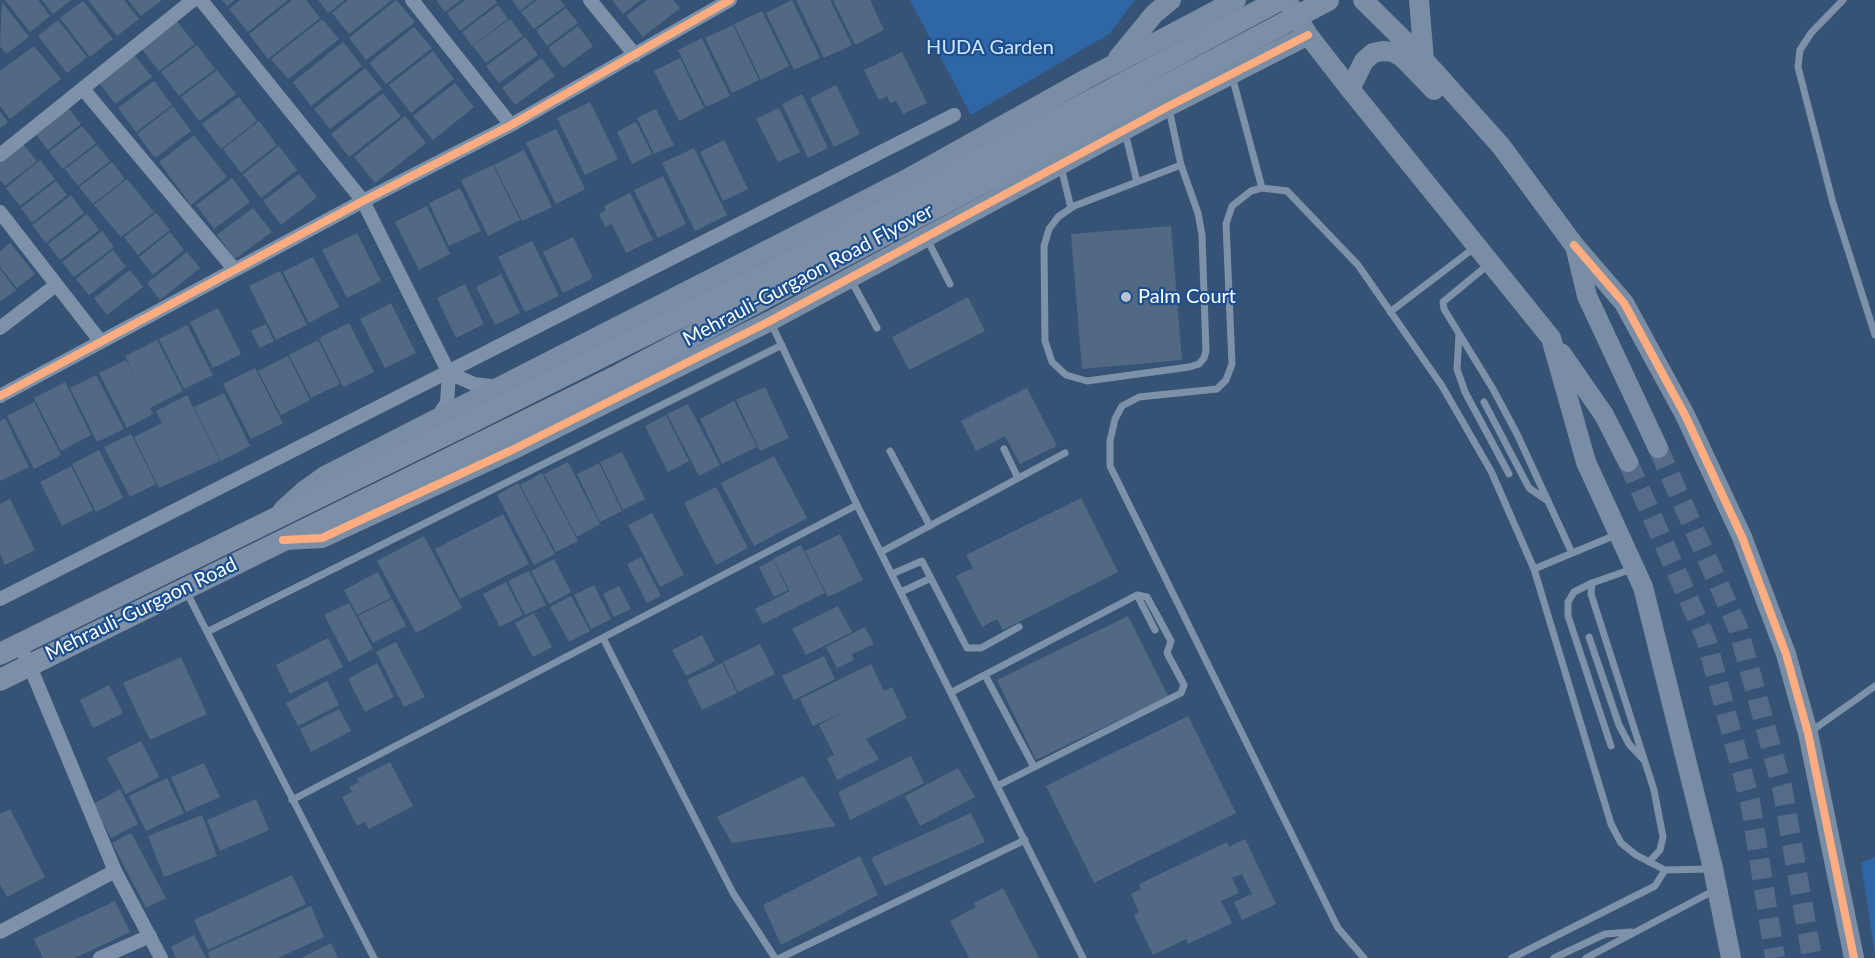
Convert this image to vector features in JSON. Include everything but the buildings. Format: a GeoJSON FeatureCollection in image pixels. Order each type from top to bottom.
{"type":"FeatureCollection","features":[{"type":"Feature","properties":{"kind":"main road","name":"Mehrauli-Gurgaon Road Flyover"},"geometry":{"type":"LineString","coordinates":[[278,530],[471,422],[772,271],[1280,0]]}},
{"type":"Feature","properties":{"kind":"main road","name":"Mehrauli-Gurgaon Road Flyover"},"geometry":{"type":"LineString","coordinates":[[278,530],[481,442],[629,369],[1328,0]]}},
{"type":"Feature","properties":{"kind":"main road","name":"Mehrauli-Gurgaon Road"},"geometry":{"type":"LineString","coordinates":[[16,654],[185,589],[278,530]]}},
{"type":"Feature","properties":{"kind":"main road","name":"Mehrauli-Gurgaon Road"},"geometry":{"type":"LineString","coordinates":[[0,680],[16,654],[278,530]]}},
{"type":"Feature","properties":{"kind":"street"},"geometry":{"type":"LineString","coordinates":[[0,155],[194,0]]}},
{"type":"Feature","properties":{"kind":"street"},"geometry":{"type":"LineString","coordinates":[[201,0],[363,201],[449,373],[447,403],[435,419]]}},
{"type":"Feature","properties":{"kind":"street"},"geometry":{"type":"LineString","coordinates":[[412,0],[511,125]]}},
{"type":"Feature","properties":{"kind":"street"},"geometry":{"type":"LineString","coordinates":[[590,0],[635,55]]}},
{"type":"Feature","properties":{"kind":"street"},"geometry":{"type":"LineString","coordinates":[[0,396],[363,201],[511,125],[730,0]]}},
{"type":"Feature","properties":{"kind":"street"},"geometry":{"type":"LineString","coordinates":[[1113,65],[1154,14],[1171,0]]}},
{"type":"Feature","properties":{"kind":"street"},"geometry":{"type":"LineString","coordinates":[[1236,0],[907,179],[315,482],[278,530],[322,538],[512,450],[770,321],[1125,129],[1308,35]]}},
{"type":"Feature","properties":{"kind":"street"},"geometry":{"type":"LineString","coordinates":[[1287,0],[1308,35],[1350,89],[1551,338],[1604,415],[1628,462]]}},
{"type":"Feature","properties":{"kind":"street"},"geometry":{"type":"LineString","coordinates":[[1364,0],[1424,60],[1501,146],[1575,245],[1624,303],[1685,415],[1742,537],[1786,654],[1808,733],[1854,958]]}},
{"type":"Feature","properties":{"kind":"street"},"geometry":{"type":"LineString","coordinates":[[1419,0],[1418,13],[1424,60]]}},
{"type":"Feature","properties":{"kind":"street"},"geometry":{"type":"LineString","coordinates":[[1183,28],[1213,83]]}},
{"type":"Feature","properties":{"kind":"street"},"geometry":{"type":"LineString","coordinates":[[1350,89],[1364,61],[1372,53],[1393,52],[1402,57],[1457,112],[1501,146]]}},
{"type":"Feature","properties":{"kind":"street"},"geometry":{"type":"LineString","coordinates":[[83,89],[235,270]]}},
{"type":"Feature","properties":{"kind":"street"},"geometry":{"type":"LineString","coordinates":[[0,599],[954,115]]}},
{"type":"Feature","properties":{"kind":"street"},"geometry":{"type":"LineString","coordinates":[[0,212],[101,342]]}},
{"type":"Feature","properties":{"kind":"street"},"geometry":{"type":"LineString","coordinates":[[1575,245],[1587,296],[1658,448]]}},
{"type":"Feature","properties":{"kind":"street"},"geometry":{"type":"LineString","coordinates":[[0,328],[57,285]]}},
{"type":"Feature","properties":{"kind":"street"},"geometry":{"type":"LineString","coordinates":[[1551,338],[1586,462],[1643,587],[1713,868],[1731,958]]}},
{"type":"Feature","properties":{"kind":"street"},"geometry":{"type":"LineString","coordinates":[[449,373],[474,384],[499,387]]}},
{"type":"Feature","properties":{"kind":"street"},"geometry":{"type":"LineString","coordinates":[[16,654],[115,871],[161,958]]}},
{"type":"Feature","properties":{"kind":"street"},"geometry":{"type":"LineString","coordinates":[[0,932],[115,871]]}},
{"type":"Feature","properties":{"kind":"street"},"geometry":{"type":"LineString","coordinates":[[100,958],[150,936]]}},
{"type":"Feature","properties":{"kind":"lane"},"geometry":{"type":"LineString","coordinates":[[1843,0],[1811,33],[1800,50],[1798,67],[1833,203],[1875,335]]}},
{"type":"Feature","properties":{"kind":"lane"},"geometry":{"type":"LineString","coordinates":[[1231,74],[1262,188]]}},
{"type":"Feature","properties":{"kind":"lane"},"geometry":{"type":"LineString","coordinates":[[1169,106],[1181,165],[1198,213],[1202,235],[1206,351],[1198,364],[1087,381],[1066,375],[1052,362],[1045,341],[1044,246],[1049,229],[1058,217],[1071,208],[1181,165]]}},
{"type":"Feature","properties":{"kind":"lane"},"geometry":{"type":"LineString","coordinates":[[1125,129],[1137,182]]}},
{"type":"Feature","properties":{"kind":"lane"},"geometry":{"type":"LineString","coordinates":[[1060,164],[1071,208]]}},
{"type":"Feature","properties":{"kind":"lane"},"geometry":{"type":"LineString","coordinates":[[1364,958],[1338,928],[1110,465],[1110,441],[1115,419],[1122,406],[1139,397],[1217,388],[1226,380],[1232,364],[1226,224],[1232,206],[1251,191],[1262,188],[1287,191],[1358,265],[1442,386],[1491,471],[1534,569],[1611,824],[1621,843],[1665,870],[1713,868]]}},
{"type":"Feature","properties":{"kind":"lane"},"geometry":{"type":"LineString","coordinates":[[926,237],[950,284]]}},
{"type":"Feature","properties":{"kind":"lane"},"geometry":{"type":"LineString","coordinates":[[1390,312],[1477,246]]}},
{"type":"Feature","properties":{"kind":"lane"},"geometry":{"type":"LineString","coordinates":[[1490,263],[1443,302],[1444,309],[1503,407],[1572,553]]}},
{"type":"Feature","properties":{"kind":"lane"},"geometry":{"type":"LineString","coordinates":[[849,278],[877,328]]}},
{"type":"Feature","properties":{"kind":"lane"},"geometry":{"type":"LineString","coordinates":[[1868,315],[1875,308]]}},
{"type":"Feature","properties":{"kind":"lane"},"geometry":{"type":"LineString","coordinates":[[770,321],[857,505],[999,785],[1083,958]]}},
{"type":"Feature","properties":{"kind":"lane"},"geometry":{"type":"LineString","coordinates":[[1459,334],[1457,369],[1462,385],[1509,474]]}},
{"type":"Feature","properties":{"kind":"lane"},"geometry":{"type":"LineString","coordinates":[[209,631],[782,345]]}},
{"type":"Feature","properties":{"kind":"lane"},"geometry":{"type":"LineString","coordinates":[[1484,402],[1529,488],[1548,501]]}},
{"type":"Feature","properties":{"kind":"lane"},"geometry":{"type":"LineString","coordinates":[[1004,449],[1018,478]]}},
{"type":"Feature","properties":{"kind":"lane"},"geometry":{"type":"LineString","coordinates":[[890,451],[930,526]]}},
{"type":"Feature","properties":{"kind":"lane"},"geometry":{"type":"LineString","coordinates":[[881,552],[1065,453]]}},
{"type":"Feature","properties":{"kind":"lane"},"geometry":{"type":"LineString","coordinates":[[292,800],[857,505]]}},
{"type":"Feature","properties":{"kind":"lane"},"geometry":{"type":"LineString","coordinates":[[1534,569],[1619,534]]}},
{"type":"Feature","properties":{"kind":"lane"},"geometry":{"type":"LineString","coordinates":[[892,574],[921,561],[968,648],[981,648],[1019,627]]}},
{"type":"Feature","properties":{"kind":"lane"},"geometry":{"type":"LineString","coordinates":[[1611,746],[1568,616],[1568,602],[1574,592],[1634,568]]}},
{"type":"Feature","properties":{"kind":"lane"},"geometry":{"type":"LineString","coordinates":[[901,592],[931,578]]}},
{"type":"Feature","properties":{"kind":"lane"},"geometry":{"type":"LineString","coordinates":[[1593,583],[1591,594],[1646,762],[1663,837],[1660,850],[1649,862]]}},
{"type":"Feature","properties":{"kind":"lane"},"geometry":{"type":"LineString","coordinates":[[185,589],[209,631],[292,800],[374,958]]}},
{"type":"Feature","properties":{"kind":"lane"},"geometry":{"type":"LineString","coordinates":[[952,692],[1137,595],[1147,597],[1171,641],[1167,653],[1184,690],[999,785]]}},
{"type":"Feature","properties":{"kind":"lane"},"geometry":{"type":"LineString","coordinates":[[1137,595],[1155,630]]}},
{"type":"Feature","properties":{"kind":"lane"},"geometry":{"type":"LineString","coordinates":[[1589,637],[1619,725],[1629,744],[1646,762]]}},
{"type":"Feature","properties":{"kind":"lane"},"geometry":{"type":"LineString","coordinates":[[603,638],[733,893],[775,958]]}},
{"type":"Feature","properties":{"kind":"lane"},"geometry":{"type":"LineString","coordinates":[[985,675],[1034,767]]}},
{"type":"Feature","properties":{"kind":"lane"},"geometry":{"type":"LineString","coordinates":[[1808,733],[1875,686]]}},
{"type":"Feature","properties":{"kind":"lane"},"geometry":{"type":"LineString","coordinates":[[780,958],[1025,840]]}},
{"type":"Feature","properties":{"kind":"lane"},"geometry":{"type":"LineString","coordinates":[[1512,958],[1655,886],[1665,870]]}},
{"type":"Feature","properties":{"kind":"lane"},"geometry":{"type":"LineString","coordinates":[[1586,958],[1717,889]]}},
{"type":"Feature","properties":{"kind":"lane"},"geometry":{"type":"LineString","coordinates":[[1554,958],[1605,934],[1636,932]]}},
{"type":"Feature","properties":{"kind":"green space","name":"HUDA Garden"},"geometry":{"type":"Polygon","coordinates":[[[910,0],[1135,0],[1109,34],[971,115],[910,0]]]}},
{"type":"Feature","properties":{"kind":"green space"},"geometry":{"type":"Polygon","coordinates":[[[1875,857],[1875,955],[1861,863],[1875,857]]]}},
{"type":"Feature","properties":{"kind":"tunnel"},"geometry":{"type":"LineString","coordinates":[[1658,448],[1738,628],[1782,787],[1812,958]]}},
{"type":"Feature","properties":{"kind":"tunnel"},"geometry":{"type":"LineString","coordinates":[[1628,462],[1706,639],[1750,801],[1775,958]]}},
{"type":"Feature","properties":{"kind":"cycle path"},"geometry":{"type":"LineString","coordinates":[[0,396],[363,201],[511,125],[730,0]]}},
{"type":"Feature","properties":{"kind":"cycle path"},"geometry":{"type":"LineString","coordinates":[[283,540],[322,538],[512,450],[770,321],[1169,106],[1308,35]]}},
{"type":"Feature","properties":{"kind":"cycle path"},"geometry":{"type":"LineString","coordinates":[[1574,245],[1624,303],[1685,415],[1742,537],[1786,654],[1808,733],[1854,958]]}},
{"type":"Feature","properties":{"kind":"place","name":"Palm Court"},"geometry":{"type":"Point","coordinates":[1126,297]}}]}
